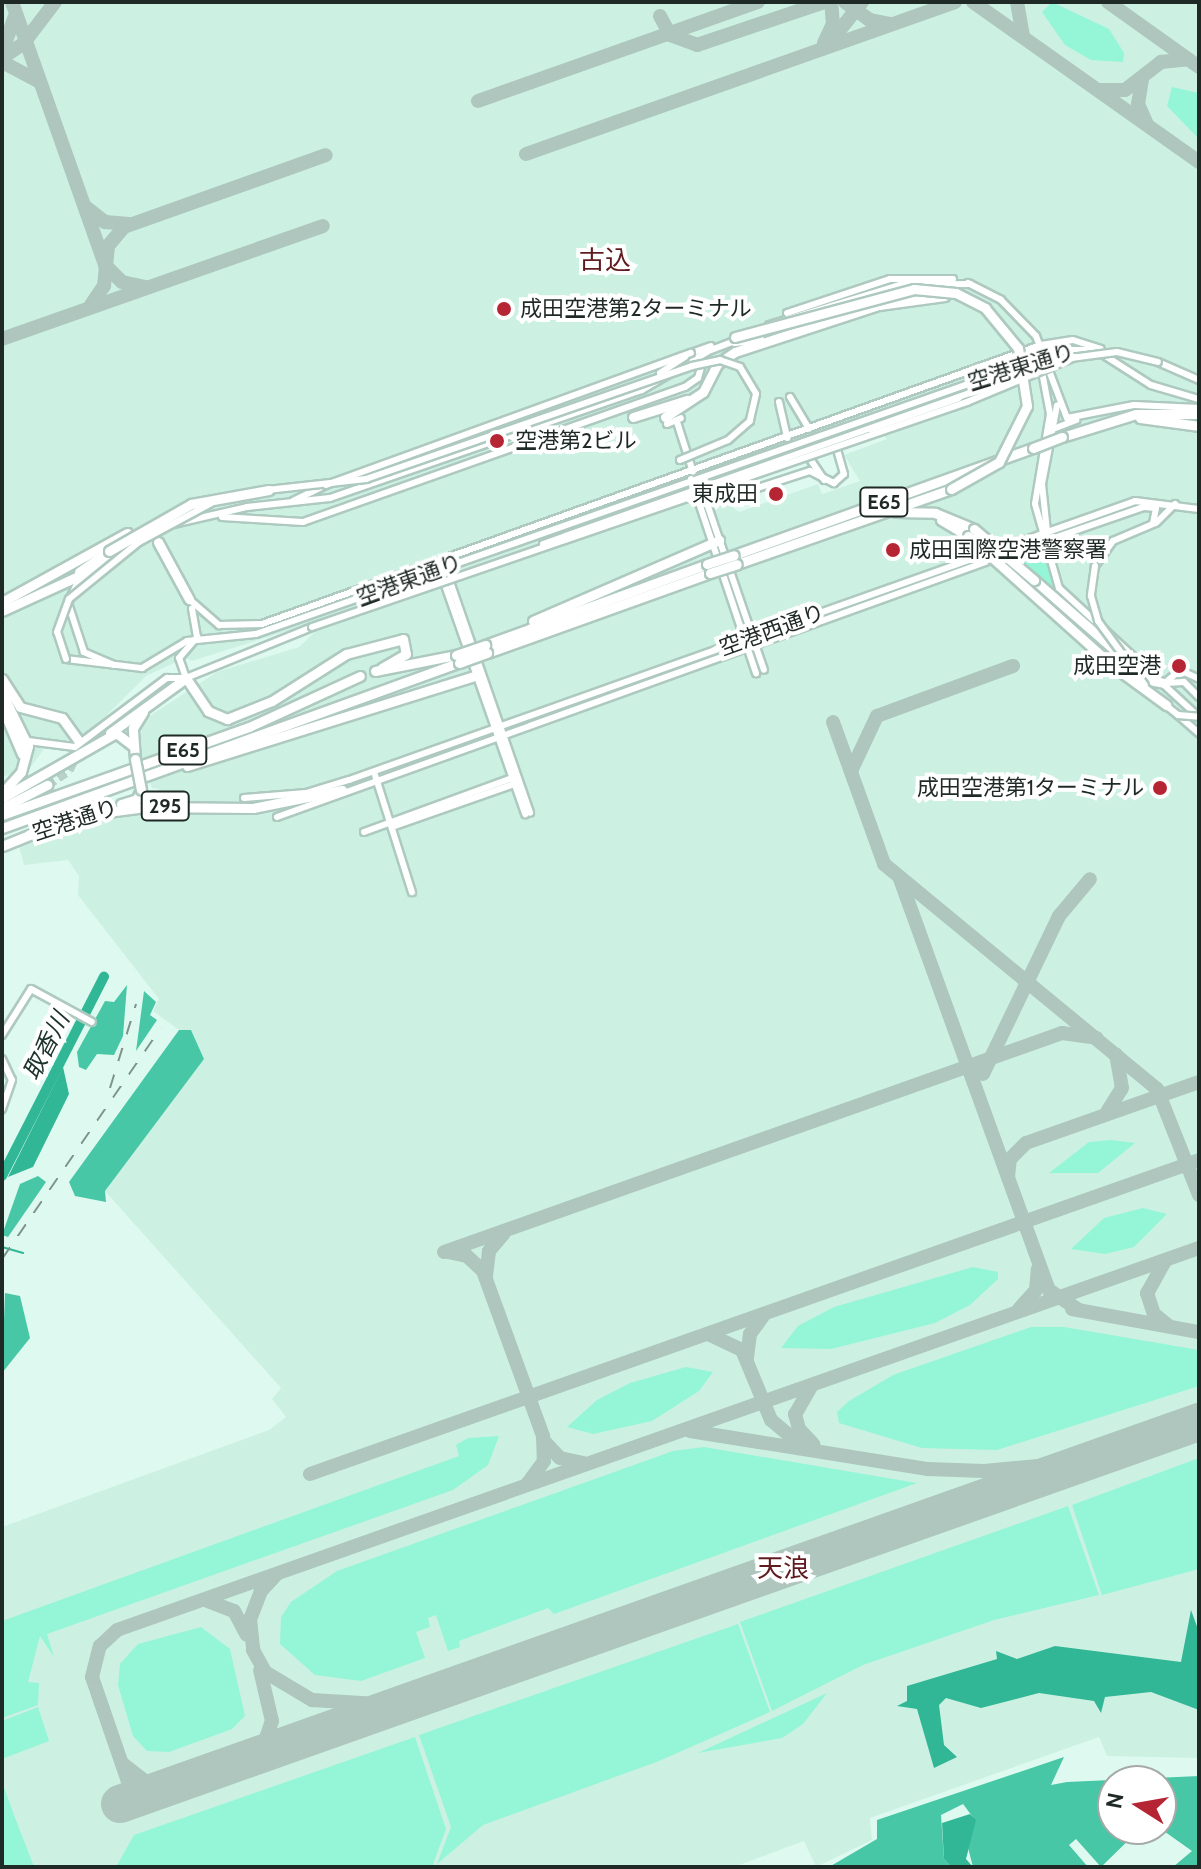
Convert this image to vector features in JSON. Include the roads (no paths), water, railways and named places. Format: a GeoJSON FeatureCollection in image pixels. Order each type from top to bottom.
{"type":"FeatureCollection","features":[{"type":"Feature","properties":{"kind":"highway"},"geometry":{"type":"LineString","coordinates":[[734,339],[898,292],[942,290],[975,303],[1012,337],[1026,374],[1027,406],[999,462],[951,489],[862,520]]}},
{"type":"Feature","properties":{"kind":"highway"},"geometry":{"type":"LineString","coordinates":[[666,421],[694,398],[724,357],[793,331],[918,297],[975,303]]}},
{"type":"Feature","properties":{"kind":"highway"},"geometry":{"type":"LineString","coordinates":[[734,339],[793,331]]}},
{"type":"Feature","properties":{"kind":"highway"},"geometry":{"type":"LineString","coordinates":[[633,417],[694,398]]}},
{"type":"Feature","properties":{"kind":"highway"},"geometry":{"type":"LineString","coordinates":[[1090,427],[1172,407],[1199,411]]}},
{"type":"Feature","properties":{"kind":"highway"},"geometry":{"type":"LineString","coordinates":[[1090,427],[1147,417],[1199,426]]}},
{"type":"Feature","properties":{"kind":"highway","name":"E65"},"geometry":{"type":"LineString","coordinates":[[2,828],[1090,427]]}},
{"type":"Feature","properties":{"kind":"highway"},"geometry":{"type":"LineString","coordinates":[[53,590],[109,551],[191,504],[269,490]]}},
{"type":"Feature","properties":{"kind":"highway"},"geometry":{"type":"LineString","coordinates":[[862,520],[903,512],[935,513],[971,533],[1034,580],[1149,680],[1165,683]]}},
{"type":"Feature","properties":{"kind":"highway","name":"E65"},"geometry":{"type":"LineString","coordinates":[[735,559],[862,520]]}},
{"type":"Feature","properties":{"kind":"highway"},"geometry":{"type":"LineString","coordinates":[[2,608],[127,533]]}},
{"type":"Feature","properties":{"kind":"highway"},"geometry":{"type":"LineString","coordinates":[[971,533],[1102,657],[1166,705]]}},
{"type":"Feature","properties":{"kind":"highway"},"geometry":{"type":"LineString","coordinates":[[158,542],[189,599]]}},
{"type":"Feature","properties":{"kind":"highway"},"geometry":{"type":"LineString","coordinates":[[516,631],[715,542]]}},
{"type":"Feature","properties":{"kind":"highway"},"geometry":{"type":"LineString","coordinates":[[2,608],[53,590],[96,568]]}},
{"type":"Feature","properties":{"kind":"highway","name":"E65"},"geometry":{"type":"LineString","coordinates":[[486,649],[516,631],[708,569]]}},
{"type":"Feature","properties":{"kind":"highway","name":"E65"},"geometry":{"type":"LineString","coordinates":[[186,678],[208,711],[227,719],[272,701],[346,654],[403,639],[406,654],[378,669],[458,659]]}},
{"type":"Feature","properties":{"kind":"highway"},"geometry":{"type":"LineString","coordinates":[[109,787],[477,675]]}},
{"type":"Feature","properties":{"kind":"highway","name":"E65"},"geometry":{"type":"LineString","coordinates":[[2,815],[249,727],[360,676]]}},
{"type":"Feature","properties":{"kind":"highway"},"geometry":{"type":"LineString","coordinates":[[132,745],[139,715],[186,678]]}},
{"type":"Feature","properties":{"kind":"highway"},"geometry":{"type":"LineString","coordinates":[[95,745],[186,678]]}},
{"type":"Feature","properties":{"kind":"highway"},"geometry":{"type":"LineString","coordinates":[[2,679],[20,707],[62,718],[78,740]]}},
{"type":"Feature","properties":{"kind":"highway"},"geometry":{"type":"LineString","coordinates":[[2,693],[26,738],[26,759],[15,780],[2,795]]}},
{"type":"Feature","properties":{"kind":"highway"},"geometry":{"type":"LineString","coordinates":[[2,707],[22,746],[15,780]]}},
{"type":"Feature","properties":{"kind":"highway","name":"空港通り"},"geometry":{"type":"LineString","coordinates":[[2,795],[120,733],[132,745],[141,789],[134,801],[77,816],[2,846]]}},
{"type":"Feature","properties":{"kind":"highway"},"geometry":{"type":"LineString","coordinates":[[2,808],[47,785]]}},
{"type":"Feature","properties":{"kind":"highway","name":"295"},"geometry":{"type":"LineString","coordinates":[[77,816],[145,807],[253,808],[342,790]]}},
{"type":"Feature","properties":{"kind":"street"},"geometry":{"type":"LineString","coordinates":[[121,668],[84,652],[68,610],[71,592],[96,568],[147,531],[215,516],[330,498],[658,383],[707,352],[834,294],[919,275],[970,284],[1013,310],[1048,354],[1064,416],[1079,419]]}},
{"type":"Feature","properties":{"kind":"street"},"geometry":{"type":"LineString","coordinates":[[323,486],[813,308],[888,287],[937,280],[970,284]]}},
{"type":"Feature","properties":{"kind":"street","name":"空港東通り"},"geometry":{"type":"LineString","coordinates":[[694,476],[786,437],[1041,345],[1089,343],[1123,366]]}},
{"type":"Feature","properties":{"kind":"street"},"geometry":{"type":"LineString","coordinates":[[1041,345],[1039,357],[1050,402],[1047,433],[1035,485],[1042,538],[1067,600],[1165,683],[1199,717]]}},
{"type":"Feature","properties":{"kind":"street","name":"空港東通り"},"geometry":{"type":"LineString","coordinates":[[196,640],[256,634],[694,476],[1048,354],[1089,348],[1123,366]]}},
{"type":"Feature","properties":{"kind":"street"},"geometry":{"type":"LineString","coordinates":[[287,504],[336,480],[707,352]]}},
{"type":"Feature","properties":{"kind":"street"},"geometry":{"type":"LineString","coordinates":[[215,516],[282,525],[317,517],[685,387],[698,378],[707,352]]}},
{"type":"Feature","properties":{"kind":"street"},"geometry":{"type":"LineString","coordinates":[[515,556],[583,527],[1027,369],[1075,357],[1117,352],[1158,362],[1199,380]]}},
{"type":"Feature","properties":{"kind":"street"},"geometry":{"type":"LineString","coordinates":[[637,385],[691,353]]}},
{"type":"Feature","properties":{"kind":"street"},"geometry":{"type":"LineString","coordinates":[[26,738],[55,748],[75,747],[163,681],[186,678],[312,627],[515,556],[585,535],[1030,377],[1075,357]]}},
{"type":"Feature","properties":{"kind":"street"},"geometry":{"type":"LineString","coordinates":[[196,640],[142,668],[121,668],[66,659],[57,625],[83,585],[139,542],[198,508],[269,490],[323,486],[403,468],[637,385],[720,360],[751,378],[755,404],[744,428],[680,460]]}},
{"type":"Feature","properties":{"kind":"street"},"geometry":{"type":"LineString","coordinates":[[1123,366],[1162,390],[1199,399]]}},
{"type":"Feature","properties":{"kind":"street"},"geometry":{"type":"LineString","coordinates":[[959,398],[1027,369]]}},
{"type":"Feature","properties":{"kind":"street"},"geometry":{"type":"LineString","coordinates":[[585,535],[783,460],[959,398],[1030,377]]}},
{"type":"Feature","properties":{"kind":"street"},"geometry":{"type":"LineString","coordinates":[[1047,531],[1042,484],[1056,428],[1056,393]]}},
{"type":"Feature","properties":{"kind":"street"},"geometry":{"type":"LineString","coordinates":[[790,397],[809,429]]}},
{"type":"Feature","properties":{"kind":"street"},"geometry":{"type":"LineString","coordinates":[[779,402],[786,437],[796,442]]}},
{"type":"Feature","properties":{"kind":"street"},"geometry":{"type":"LineString","coordinates":[[1047,433],[1079,419],[1120,407],[1172,407]]}},
{"type":"Feature","properties":{"kind":"street"},"geometry":{"type":"LineString","coordinates":[[666,421],[679,420],[715,542],[760,672]]}},
{"type":"Feature","properties":{"kind":"street"},"geometry":{"type":"LineString","coordinates":[[824,480],[817,463],[805,456],[735,480],[728,489],[737,496],[810,471],[824,480],[834,483],[844,474],[834,442]]}},
{"type":"Feature","properties":{"kind":"street","name":"空港西通り"},"geometry":{"type":"LineString","coordinates":[[244,798],[306,793],[501,736],[1042,538],[1047,531],[1142,499],[1199,509]]}},
{"type":"Feature","properties":{"kind":"street"},"geometry":{"type":"LineString","coordinates":[[1175,504],[1153,524],[1113,541],[1095,566],[1091,596],[1101,628],[1166,705],[1199,733]]}},
{"type":"Feature","properties":{"kind":"street"},"geometry":{"type":"LineString","coordinates":[[1042,538],[1148,506],[1158,512],[1153,524]]}},
{"type":"Feature","properties":{"kind":"street"},"geometry":{"type":"LineString","coordinates":[[583,527],[653,507]]}},
{"type":"Feature","properties":{"kind":"street"},"geometry":{"type":"LineString","coordinates":[[441,566],[477,675],[498,727]]}},
{"type":"Feature","properties":{"kind":"street"},"geometry":{"type":"LineString","coordinates":[[441,566],[528,813]]}},
{"type":"Feature","properties":{"kind":"street","name":"空港東通り"},"geometry":{"type":"LineString","coordinates":[[189,599],[213,623],[248,627],[441,566]]}},
{"type":"Feature","properties":{"kind":"street"},"geometry":{"type":"LineString","coordinates":[[189,599],[196,640]]}},
{"type":"Feature","properties":{"kind":"street"},"geometry":{"type":"LineString","coordinates":[[186,678],[179,658],[196,640]]}},
{"type":"Feature","properties":{"kind":"street","name":"空港西通り"},"geometry":{"type":"LineString","coordinates":[[277,817],[498,727],[750,643]]}},
{"type":"Feature","properties":{"kind":"street"},"geometry":{"type":"LineString","coordinates":[[1165,683],[1180,670],[1199,679]]}},
{"type":"Feature","properties":{"kind":"street"},"geometry":{"type":"LineString","coordinates":[[1165,683],[1184,682],[1199,697]]}},
{"type":"Feature","properties":{"kind":"street"},"geometry":{"type":"LineString","coordinates":[[1178,715],[1199,717]]}},
{"type":"Feature","properties":{"kind":"street"},"geometry":{"type":"LineString","coordinates":[[375,775],[412,892]]}},
{"type":"Feature","properties":{"kind":"street"},"geometry":{"type":"LineString","coordinates":[[364,832],[516,779]]}},
{"type":"Feature","properties":{"kind":"street"},"geometry":{"type":"LineString","coordinates":[[2,1035],[31,989],[92,1022]]}},
{"type":"Feature","properties":{"kind":"street"},"geometry":{"type":"LineString","coordinates":[[2,1059],[12,1080],[2,1109]]}},
{"type":"Feature","properties":{"kind":"waterway","name":"取香川"},"geometry":{"type":"LineString","coordinates":[[2,1176],[104,977]]}},
{"type":"Feature","properties":{"kind":"waterway"},"geometry":{"type":"LineString","coordinates":[[2,1247],[23,1253]]}},
{"type":"Feature","properties":{"kind":"tunnel"},"geometry":{"type":"LineString","coordinates":[[47,785],[69,770],[78,751]]}},
{"type":"Feature","properties":{"kind":"railway"},"geometry":{"type":"LineString","coordinates":[[110,1088],[136,1004]]}},
{"type":"Feature","properties":{"kind":"railway"},"geometry":{"type":"LineString","coordinates":[[2,1259],[161,1028]]}},
{"type":"Feature","properties":{"kind":"place","name":"成田空港第2ターミナル"},"geometry":{"type":"Point","coordinates":[504,309]}},
{"type":"Feature","properties":{"kind":"place","name":"空港第2ビル"},"geometry":{"type":"Point","coordinates":[497,441]}},
{"type":"Feature","properties":{"kind":"place","name":"東成田"},"geometry":{"type":"Point","coordinates":[776,494]}},
{"type":"Feature","properties":{"kind":"place","name":"成田国際空港警察署"},"geometry":{"type":"Point","coordinates":[893,550]}},
{"type":"Feature","properties":{"kind":"place","name":"成田空港"},"geometry":{"type":"Point","coordinates":[1179,666]}},
{"type":"Feature","properties":{"kind":"place","name":"成田空港第1ターミナル"},"geometry":{"type":"Point","coordinates":[1160,788]}},
{"type":"Feature","properties":{"kind":"district","name":"古込"},"geometry":{"type":"Point","coordinates":[605,261]}},
{"type":"Feature","properties":{"kind":"district","name":"天浪"},"geometry":{"type":"Point","coordinates":[783,1569]}}]}
